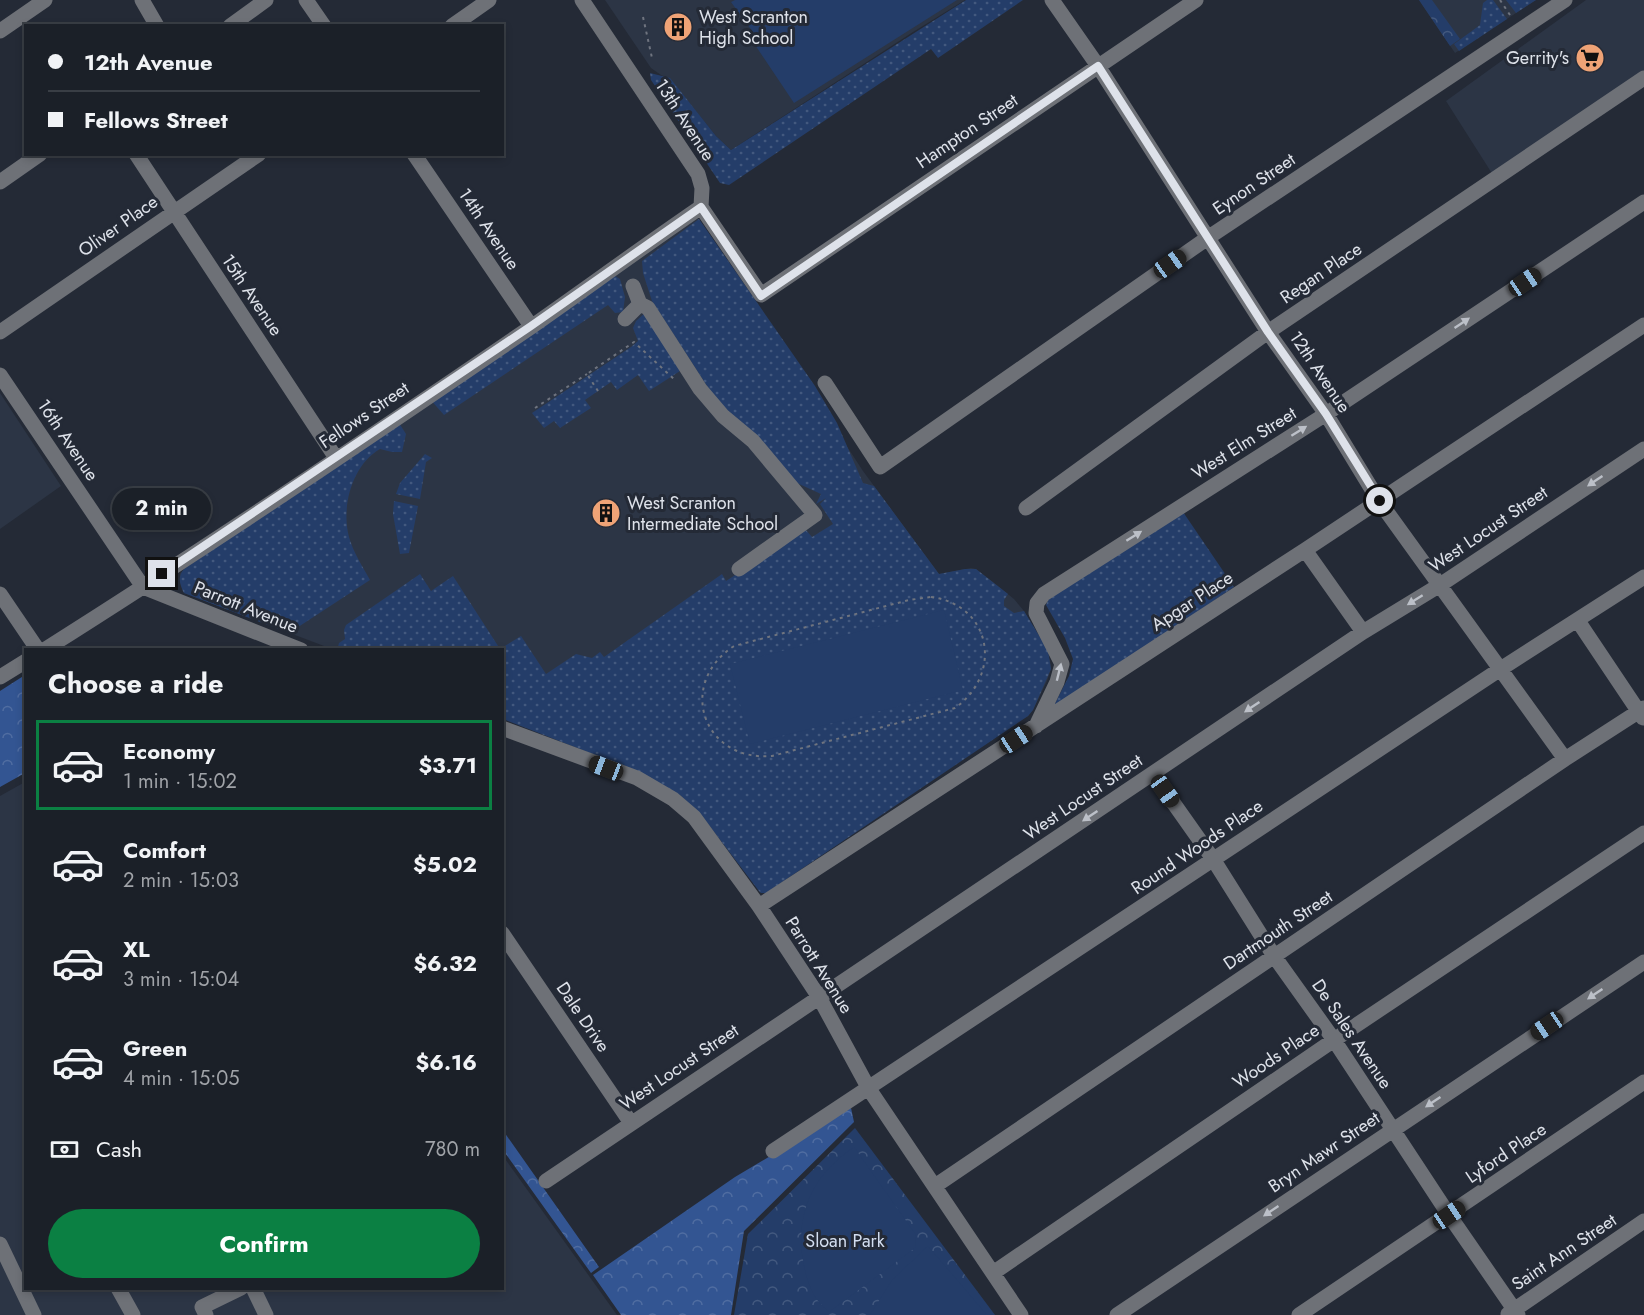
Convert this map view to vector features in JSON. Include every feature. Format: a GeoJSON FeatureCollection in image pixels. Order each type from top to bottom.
{"type":"FeatureCollection","features":[{"type":"Feature","properties":{"kind":"street"},"geometry":{"type":"LineString","coordinates":[[0,31],[45,0]]}},
{"type":"Feature","properties":{"kind":"street"},"geometry":{"type":"LineString","coordinates":[[142,0],[157,24]]}},
{"type":"Feature","properties":{"kind":"street"},"geometry":{"type":"LineString","coordinates":[[233,24],[266,0]]}},
{"type":"Feature","properties":{"kind":"street"},"geometry":{"type":"LineString","coordinates":[[306,0],[323,24]]}},
{"type":"Feature","properties":{"kind":"street"},"geometry":{"type":"LineString","coordinates":[[455,24],[489,0]]}},
{"type":"Feature","properties":{"kind":"street","name":"13th Avenue"},"geometry":{"type":"LineString","coordinates":[[582,0],[698,174],[702,188],[701,207]]}},
{"type":"Feature","properties":{"kind":"street","name":"12th Avenue"},"geometry":{"type":"LineString","coordinates":[[1052,0],[1098,66],[1268,332],[1326,414],[1380,501],[1565,759]]}},
{"type":"Feature","properties":{"kind":"street","name":"Hampton Street"},"geometry":{"type":"LineString","coordinates":[[701,207],[761,296],[1196,0]]}},
{"type":"Feature","properties":{"kind":"street","name":"Eynon Street"},"geometry":{"type":"LineString","coordinates":[[825,383],[880,467],[1209,237],[1565,0]]}},
{"type":"Feature","properties":{"kind":"street","name":"Regan Place"},"geometry":{"type":"LineString","coordinates":[[1026,508],[1268,332],[1644,78]]}},
{"type":"Feature","properties":{"kind":"street"},"geometry":{"type":"LineString","coordinates":[[0,182],[37,156]]}},
{"type":"Feature","properties":{"kind":"street","name":"15th Avenue"},"geometry":{"type":"LineString","coordinates":[[137,156],[336,458]]}},
{"type":"Feature","properties":{"kind":"street","name":"Oliver Place"},"geometry":{"type":"LineString","coordinates":[[0,332],[257,156]]}},
{"type":"Feature","properties":{"kind":"street","name":"14th Avenue"},"geometry":{"type":"LineString","coordinates":[[415,156],[531,326]]}},
{"type":"Feature","properties":{"kind":"street","name":"West Elm Street"},"geometry":{"type":"LineString","coordinates":[[1036,726],[1062,664],[1036,613],[1037,603],[1044,594],[1326,414],[1644,202]]}},
{"type":"Feature","properties":{"kind":"street","name":"Fellows Street"},"geometry":{"type":"LineString","coordinates":[[47,648],[336,458],[701,207]]}},
{"type":"Feature","properties":{"kind":"street"},"geometry":{"type":"LineString","coordinates":[[633,286],[640,304],[648,308],[700,389],[723,416],[753,441],[815,515],[739,569]]}},
{"type":"Feature","properties":{"kind":"street"},"geometry":{"type":"LineString","coordinates":[[625,319],[640,304]]}},
{"type":"Feature","properties":{"kind":"street","name":"Apgar Place"},"geometry":{"type":"LineString","coordinates":[[759,906],[1644,326]]}},
{"type":"Feature","properties":{"kind":"street","name":"16th Avenue"},"geometry":{"type":"LineString","coordinates":[[0,375],[143,587]]}},
{"type":"Feature","properties":{"kind":"street","name":"West Locust Street"},"geometry":{"type":"LineString","coordinates":[[546,1180],[1363,632],[1440,585],[1644,449]]}},
{"type":"Feature","properties":{"kind":"street"},"geometry":{"type":"LineString","coordinates":[[1305,550],[1363,632]]}},
{"type":"Feature","properties":{"kind":"street","name":"Round Woods Place"},"geometry":{"type":"LineString","coordinates":[[773,1152],[1213,859],[1644,577]]}},
{"type":"Feature","properties":{"kind":"street","name":"Parrott Avenue"},"geometry":{"type":"LineString","coordinates":[[143,587],[296,648]]}},
{"type":"Feature","properties":{"kind":"street"},"geometry":{"type":"LineString","coordinates":[[0,594],[37,648]]}},
{"type":"Feature","properties":{"kind":"street"},"geometry":{"type":"LineString","coordinates":[[1578,621],[1642,713]]}},
{"type":"Feature","properties":{"kind":"street"},"geometry":{"type":"LineString","coordinates":[[0,677],[24,662]]}},
{"type":"Feature","properties":{"kind":"street","name":"Dartmouth Street"},"geometry":{"type":"LineString","coordinates":[[935,1186],[1565,759],[1642,713]]}},
{"type":"Feature","properties":{"kind":"street","name":"Parrott Avenue"},"geometry":{"type":"LineString","coordinates":[[504,729],[637,778],[673,799],[694,817],[759,906],[819,997],[869,1089],[1022,1315]]}},
{"type":"Feature","properties":{"kind":"street","name":"De Sales Avenue"},"geometry":{"type":"LineString","coordinates":[[1153,774],[1213,859],[1274,956],[1334,1040],[1513,1313]]}},
{"type":"Feature","properties":{"kind":"street","name":"Woods Place"},"geometry":{"type":"LineString","coordinates":[[993,1273],[1334,1040],[1644,833]]}},
{"type":"Feature","properties":{"kind":"street","name":"Dale Drive"},"geometry":{"type":"LineString","coordinates":[[504,936],[631,1123]]}},
{"type":"Feature","properties":{"kind":"street","name":"Bryn Mawr Street"},"geometry":{"type":"LineString","coordinates":[[1117,1315],[1644,962]]}},
{"type":"Feature","properties":{"kind":"street","name":"Lyford Place"},"geometry":{"type":"LineString","coordinates":[[1299,1315],[1644,1082]]}},
{"type":"Feature","properties":{"kind":"street","name":"Saint Ann Street"},"geometry":{"type":"LineString","coordinates":[[1513,1313],[1644,1221]]}},
{"type":"Feature","properties":{"kind":"street"},"geometry":{"type":"LineString","coordinates":[[0,1244],[18,1265],[24,1284]]}},
{"type":"Feature","properties":{"kind":"street"},"geometry":{"type":"LineString","coordinates":[[26,1290],[34,1315]]}},
{"type":"Feature","properties":{"kind":"street"},"geometry":{"type":"LineString","coordinates":[[119,1290],[133,1315]]}},
{"type":"Feature","properties":{"kind":"street"},"geometry":{"type":"LineString","coordinates":[[206,1315],[202,1307],[237,1290]]}},
{"type":"Feature","properties":{"kind":"street"},"geometry":{"type":"LineString","coordinates":[[254,1290],[266,1315]]}},
{"type":"Feature","properties":{"kind":"path"},"geometry":{"type":"LineString","coordinates":[[1500,0],[1521,30]]}},
{"type":"Feature","properties":{"kind":"path"},"geometry":{"type":"LineString","coordinates":[[643,16],[652,58]]}},
{"type":"Feature","properties":{"kind":"path"},"geometry":{"type":"LineString","coordinates":[[535,408],[634,342],[682,386]]}},
{"type":"Feature","properties":{"kind":"path"},"geometry":{"type":"LineString","coordinates":[[587,374],[598,391]]}},
{"type":"Feature","properties":{"kind":"path"},"geometry":{"type":"LineString","coordinates":[[931,597],[949,602],[967,612],[981,632],[986,657],[983,674],[977,686],[968,699],[955,708],[784,753],[760,757],[744,754],[729,747],[716,737],[707,725],[703,711],[702,698],[708,672],[725,652],[745,642],[909,600],[931,597]]}},
{"type":"Feature","properties":{"kind":"shaded area"},"geometry":{"type":"Polygon","coordinates":[[[605,0],[965,0],[731,150],[716,136],[670,79],[651,68],[605,0]]]}},
{"type":"Feature","properties":{"kind":"shaded area"},"geometry":{"type":"Polygon","coordinates":[[[1419,0],[1536,0],[1455,53],[1419,0]]]}},
{"type":"Feature","properties":{"kind":"shaded area"},"geometry":{"type":"Polygon","coordinates":[[[1586,0],[1644,0],[1644,71],[1493,175],[1446,101],[1586,0]]]}},
{"type":"Feature","properties":{"kind":"shaded area"},"geometry":{"type":"Polygon","coordinates":[[[694,212],[863,471],[939,574],[976,569],[1014,599],[1024,611],[1050,660],[1051,669],[1033,710],[1028,716],[761,893],[702,816],[689,803],[665,785],[636,771],[504,652],[504,648],[329,648],[184,593],[180,573],[694,212]]]}},
{"type":"Feature","properties":{"kind":"shaded area"},"geometry":{"type":"Polygon","coordinates":[[[0,393],[61,486],[0,529],[0,393]]]}},
{"type":"Feature","properties":{"kind":"shaded area"},"geometry":{"type":"Polygon","coordinates":[[[24,783],[24,1290],[504,1290],[504,1157],[617,1315],[0,1315],[0,796],[24,783]]]}},
{"type":"Feature","properties":{"kind":"green space"},"geometry":{"type":"Polygon","coordinates":[[[735,0],[957,0],[794,103],[751,39],[755,35],[731,2],[735,0]]]}},
{"type":"Feature","properties":{"kind":"green space"},"geometry":{"type":"Polygon","coordinates":[[[966,0],[1023,0],[938,58],[931,49],[729,185],[720,183],[651,80],[650,73],[670,78],[716,136],[731,150],[966,0]]]}},
{"type":"Feature","properties":{"kind":"green space"},"geometry":{"type":"Polygon","coordinates":[[[1419,0],[1432,0],[1460,39],[1450,46],[1419,0]]]}},
{"type":"Feature","properties":{"kind":"green space"},"geometry":{"type":"Polygon","coordinates":[[[1493,0],[1507,19],[1459,51],[1454,44],[1480,25],[1483,3],[1493,0]]]}},
{"type":"Feature","properties":{"kind":"green space"},"geometry":{"type":"Polygon","coordinates":[[[1506,0],[1536,0],[1516,13],[1506,0]]]}},
{"type":"Feature","properties":{"kind":"green space"},"geometry":{"type":"Polygon","coordinates":[[[699,219],[815,386],[837,423],[863,483],[874,486],[939,574],[976,569],[1008,594],[1004,600],[1004,606],[1014,613],[1024,611],[1048,650],[1051,669],[1033,710],[1028,716],[766,893],[759,891],[702,816],[680,795],[636,771],[504,719],[504,648],[502,648],[521,636],[546,674],[576,654],[592,658],[600,652],[604,657],[722,574],[726,581],[805,529],[812,537],[833,524],[820,504],[826,498],[816,504],[821,494],[797,483],[720,406],[652,301],[643,273],[642,261],[699,219]]]}},
{"type":"Feature","properties":{"kind":"green space"},"geometry":{"type":"Polygon","coordinates":[[[610,273],[620,279],[625,297],[623,312],[615,313],[608,305],[444,415],[429,398],[610,273]]]}},
{"type":"Feature","properties":{"kind":"green space"},"geometry":{"type":"Polygon","coordinates":[[[646,312],[680,371],[649,391],[638,375],[617,390],[611,382],[585,400],[591,408],[560,428],[554,421],[544,428],[532,413],[638,341],[633,328],[636,321],[646,312]]]}},
{"type":"Feature","properties":{"kind":"green space"},"geometry":{"type":"Polygon","coordinates":[[[399,423],[406,434],[402,452],[380,449],[370,456],[356,476],[348,500],[349,537],[370,580],[289,633],[184,593],[180,578],[184,569],[399,423]]]}},
{"type":"Feature","properties":{"kind":"green space"},"geometry":{"type":"Polygon","coordinates":[[[425,454],[432,458],[426,462],[420,499],[396,494],[400,483],[425,454]]]}},
{"type":"Feature","properties":{"kind":"green space"},"geometry":{"type":"Polygon","coordinates":[[[394,501],[418,506],[409,553],[400,554],[393,514],[394,501]]]}},
{"type":"Feature","properties":{"kind":"green space"},"geometry":{"type":"Polygon","coordinates":[[[1181,509],[1234,587],[1051,711],[1069,676],[1073,659],[1065,638],[1046,605],[1048,600],[1181,509]]]}},
{"type":"Feature","properties":{"kind":"green space"},"geometry":{"type":"Polygon","coordinates":[[[420,574],[431,591],[453,576],[499,648],[338,647],[339,643],[345,639],[346,625],[420,574]]]}},
{"type":"Feature","properties":{"kind":"green space"},"geometry":{"type":"Polygon","coordinates":[[[1186,597],[1197,613],[1180,624],[1168,609],[1186,597]]]}},
{"type":"Feature","properties":{"kind":"green space"},"geometry":{"type":"Polygon","coordinates":[[[944,610],[963,690],[750,744],[730,664],[944,610]]]}},
{"type":"Feature","properties":{"kind":"green space"},"geometry":{"type":"Polygon","coordinates":[[[24,676],[24,774],[0,787],[0,691],[24,676]]]}},
{"type":"Feature","properties":{"kind":"green space"},"geometry":{"type":"Polygon","coordinates":[[[851,1108],[854,1122],[744,1231],[731,1315],[621,1315],[593,1275],[735,1177],[851,1108]]]}},
{"type":"Feature","properties":{"kind":"green space","name":"Sloan Park"},"geometry":{"type":"Polygon","coordinates":[[[855,1128],[995,1315],[734,1315],[748,1234],[855,1128]]]}},
{"type":"Feature","properties":{"kind":"green space"},"geometry":{"type":"Polygon","coordinates":[[[504,1132],[599,1267],[591,1273],[504,1151],[504,1132]]]}},
{"type":"Feature","properties":{"kind":"green space"},"geometry":{"type":"Polygon","coordinates":[[[854,1147],[916,1235],[915,1248],[829,1312],[815,1297],[806,1275],[801,1237],[803,1221],[806,1206],[820,1180],[829,1168],[854,1147]]]}},
{"type":"Feature","properties":{"kind":"green space"},"geometry":{"type":"Polygon","coordinates":[[[928,1246],[987,1315],[870,1315],[892,1280],[928,1246]]]}},
{"type":"Feature","properties":{"kind":"place","name":"West Scranton High School"},"geometry":{"type":"Point","coordinates":[678,27]}},
{"type":"Feature","properties":{"kind":"place","name":"Gerrity's"},"geometry":{"type":"Point","coordinates":[1590,58]}},
{"type":"Feature","properties":{"kind":"place","name":"West Scranton Intermediate School"},"geometry":{"type":"Point","coordinates":[606,513]}},
{"type":"Feature","properties":{"kind":"route"},"geometry":{"type":"LineString","coordinates":[[162,574],[531,326],[701,207],[761,296],[1098,66],[1268,332],[1326,414],[1380,501]]}}]}
